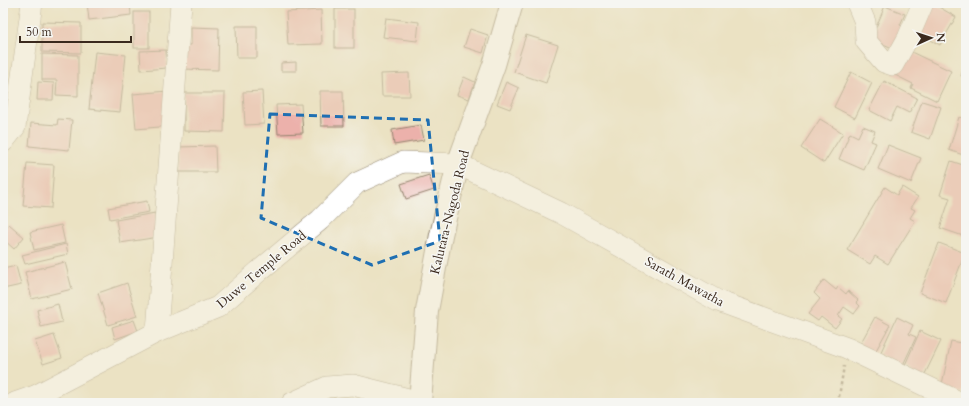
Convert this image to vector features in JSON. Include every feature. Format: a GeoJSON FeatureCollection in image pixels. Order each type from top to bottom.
{"type":"FeatureCollection","features":[{"type":"Feature","properties":{"kind":"main road","name":"Kalutara-Nagoda Road"},"geometry":{"type":"LineString","coordinates":[[420,402],[427,311],[441,235],[458,164],[494,65],[512,3]]}},
{"type":"Feature","properties":{"kind":"street"},"geometry":{"type":"LineString","coordinates":[[3,142],[15,127],[32,3]]}},
{"type":"Feature","properties":{"kind":"street"},"geometry":{"type":"LineString","coordinates":[[158,332],[181,3]]}},
{"type":"Feature","properties":{"kind":"street"},"geometry":{"type":"LineString","coordinates":[[857,3],[865,22],[866,41],[884,62],[893,65],[908,38],[923,3]]}},
{"type":"Feature","properties":{"kind":"street","name":"Duwe Temple Road"},"geometry":{"type":"LineString","coordinates":[[15,403],[35,396],[158,332],[218,307],[320,220],[357,183],[403,162],[458,164]]}},
{"type":"Feature","properties":{"kind":"street","name":"Sarath Mawatha"},"geometry":{"type":"LineString","coordinates":[[458,164],[561,213],[718,301],[847,348],[961,403]]}},
{"type":"Feature","properties":{"kind":"street"},"geometry":{"type":"LineString","coordinates":[[292,403],[327,387],[352,386],[420,402]]}},
{"type":"Feature","properties":{"kind":"path"},"geometry":{"type":"LineString","coordinates":[[838,403],[847,348]]}},
{"type":"Feature","properties":{"kind":"highlighted area"},"geometry":{"type":"Polygon","coordinates":[[[270,114],[428,120],[440,241],[372,265],[261,218],[270,114]]]}},
{"type":"Feature","properties":{"kind":"building"},"geometry":{"type":"Polygon","coordinates":[[[87,3],[130,3],[131,15],[89,20],[87,3]]]}},
{"type":"Feature","properties":{"kind":"building"},"geometry":{"type":"Polygon","coordinates":[[[932,3],[956,17],[940,45],[914,31],[932,3]]]}},
{"type":"Feature","properties":{"kind":"building"},"geometry":{"type":"Polygon","coordinates":[[[885,6],[905,14],[900,25],[907,28],[895,49],[871,39],[885,6]]]}},
{"type":"Feature","properties":{"kind":"building"},"geometry":{"type":"Polygon","coordinates":[[[335,9],[354,9],[354,48],[335,48],[335,9]]]}},
{"type":"Feature","properties":{"kind":"building"},"geometry":{"type":"Polygon","coordinates":[[[321,10],[322,44],[288,45],[286,12],[321,10]]]}},
{"type":"Feature","properties":{"kind":"building"},"geometry":{"type":"Polygon","coordinates":[[[134,12],[149,12],[149,48],[134,48],[134,12]]]}},
{"type":"Feature","properties":{"kind":"building"},"geometry":{"type":"Polygon","coordinates":[[[386,18],[419,22],[417,41],[383,37],[386,18]]]}},
{"type":"Feature","properties":{"kind":"building"},"geometry":{"type":"Polygon","coordinates":[[[42,22],[81,23],[81,53],[42,52],[42,22]]]}},
{"type":"Feature","properties":{"kind":"building"},"geometry":{"type":"Polygon","coordinates":[[[236,26],[257,26],[257,58],[237,58],[236,26]]]}},
{"type":"Feature","properties":{"kind":"building"},"geometry":{"type":"Polygon","coordinates":[[[191,27],[219,28],[218,70],[182,69],[183,45],[191,45],[191,27]]]}},
{"type":"Feature","properties":{"kind":"building"},"geometry":{"type":"Polygon","coordinates":[[[470,29],[488,35],[483,53],[464,47],[470,29]]]}},
{"type":"Feature","properties":{"kind":"building"},"geometry":{"type":"Polygon","coordinates":[[[526,35],[558,45],[546,83],[514,72],[526,35]]]}},
{"type":"Feature","properties":{"kind":"building"},"geometry":{"type":"Polygon","coordinates":[[[905,49],[951,71],[937,101],[911,88],[913,84],[893,74],[905,49]]]}},
{"type":"Feature","properties":{"kind":"building"},"geometry":{"type":"Polygon","coordinates":[[[166,50],[167,68],[141,70],[140,51],[166,50]]]}},
{"type":"Feature","properties":{"kind":"building"},"geometry":{"type":"Polygon","coordinates":[[[95,52],[126,55],[120,112],[89,109],[95,52]]]}},
{"type":"Feature","properties":{"kind":"building"},"geometry":{"type":"Polygon","coordinates":[[[42,54],[78,55],[78,96],[56,95],[57,80],[42,80],[42,54]]]}},
{"type":"Feature","properties":{"kind":"building"},"geometry":{"type":"Polygon","coordinates":[[[966,60],[966,78],[961,76],[966,60]]]}},
{"type":"Feature","properties":{"kind":"building"},"geometry":{"type":"Polygon","coordinates":[[[296,62],[296,71],[281,71],[281,63],[296,62]]]}},
{"type":"Feature","properties":{"kind":"building"},"geometry":{"type":"Polygon","coordinates":[[[851,72],[872,83],[855,118],[834,107],[851,72]]]}},
{"type":"Feature","properties":{"kind":"building"},"geometry":{"type":"Polygon","coordinates":[[[409,73],[410,96],[382,96],[381,74],[409,73]]]}},
{"type":"Feature","properties":{"kind":"building"},"geometry":{"type":"Polygon","coordinates":[[[464,77],[475,82],[469,99],[457,95],[464,77]]]}},
{"type":"Feature","properties":{"kind":"building"},"geometry":{"type":"Polygon","coordinates":[[[884,81],[917,98],[909,113],[897,107],[890,121],[869,110],[884,81]]]}},
{"type":"Feature","properties":{"kind":"building"},"geometry":{"type":"Polygon","coordinates":[[[38,82],[54,83],[53,100],[37,100],[38,82]]]}},
{"type":"Feature","properties":{"kind":"building"},"geometry":{"type":"Polygon","coordinates":[[[506,82],[519,88],[510,109],[497,104],[506,82]]]}},
{"type":"Feature","properties":{"kind":"building"},"geometry":{"type":"Polygon","coordinates":[[[3,87],[11,109],[3,111],[3,87]]]}},
{"type":"Feature","properties":{"kind":"building"},"geometry":{"type":"Polygon","coordinates":[[[168,91],[171,126],[136,129],[133,94],[168,91]]]}},
{"type":"Feature","properties":{"kind":"building"},"geometry":{"type":"Polygon","coordinates":[[[262,91],[264,124],[245,125],[243,92],[262,91]]]}},
{"type":"Feature","properties":{"kind":"building"},"geometry":{"type":"Polygon","coordinates":[[[320,91],[343,91],[344,126],[321,126],[320,91]]]}},
{"type":"Feature","properties":{"kind":"building"},"geometry":{"type":"Polygon","coordinates":[[[184,93],[225,93],[224,132],[184,131],[184,93]]]}},
{"type":"Feature","properties":{"kind":"building"},"geometry":{"type":"Polygon","coordinates":[[[922,101],[941,107],[930,139],[911,132],[922,101]]]}},
{"type":"Feature","properties":{"kind":"building"},"geometry":{"type":"Polygon","coordinates":[[[301,104],[303,133],[278,134],[276,105],[301,104]]]}},
{"type":"Feature","properties":{"kind":"building"},"geometry":{"type":"Polygon","coordinates":[[[959,117],[966,119],[966,156],[949,150],[959,117]]]}},
{"type":"Feature","properties":{"kind":"building"},"geometry":{"type":"Polygon","coordinates":[[[58,119],[72,120],[69,150],[29,146],[31,123],[57,125],[58,119]]]}},
{"type":"Feature","properties":{"kind":"building"},"geometry":{"type":"Polygon","coordinates":[[[820,119],[843,133],[824,163],[801,148],[820,119]]]}},
{"type":"Feature","properties":{"kind":"building"},"geometry":{"type":"Polygon","coordinates":[[[421,125],[424,140],[394,145],[392,130],[421,125]]]}},
{"type":"Feature","properties":{"kind":"building"},"geometry":{"type":"Polygon","coordinates":[[[863,126],[875,131],[871,141],[876,143],[864,170],[839,159],[850,133],[858,137],[863,126]]]}},
{"type":"Feature","properties":{"kind":"building"},"geometry":{"type":"Polygon","coordinates":[[[888,145],[921,158],[911,183],[878,169],[888,145]]]}},
{"type":"Feature","properties":{"kind":"building"},"geometry":{"type":"Polygon","coordinates":[[[215,146],[216,172],[179,172],[178,147],[215,146]]]}},
{"type":"Feature","properties":{"kind":"building"},"geometry":{"type":"Polygon","coordinates":[[[951,161],[966,166],[966,184],[963,191],[966,192],[966,237],[940,228],[950,198],[940,195],[951,161]]]}},
{"type":"Feature","properties":{"kind":"building"},"geometry":{"type":"Polygon","coordinates":[[[27,163],[54,165],[51,208],[23,206],[27,163]]]}},
{"type":"Feature","properties":{"kind":"building"},"geometry":{"type":"Polygon","coordinates":[[[429,175],[434,190],[406,199],[401,184],[429,175]]]}},
{"type":"Feature","properties":{"kind":"building"},"geometry":{"type":"Polygon","coordinates":[[[885,187],[897,195],[902,187],[918,197],[911,208],[915,210],[910,218],[915,221],[888,264],[875,256],[870,264],[847,250],[885,187]]]}},
{"type":"Feature","properties":{"kind":"building"},"geometry":{"type":"Polygon","coordinates":[[[147,201],[149,212],[110,219],[108,208],[147,201]]]}},
{"type":"Feature","properties":{"kind":"building"},"geometry":{"type":"Polygon","coordinates":[[[155,213],[159,237],[120,243],[116,220],[155,213]]]}},
{"type":"Feature","properties":{"kind":"building"},"geometry":{"type":"Polygon","coordinates":[[[9,224],[24,237],[14,249],[3,239],[3,230],[9,224]]]}},
{"type":"Feature","properties":{"kind":"building"},"geometry":{"type":"Polygon","coordinates":[[[61,225],[65,243],[34,250],[30,232],[61,225]]]}},
{"type":"Feature","properties":{"kind":"building"},"geometry":{"type":"Polygon","coordinates":[[[939,243],[965,253],[946,303],[920,293],[939,243]]]}},
{"type":"Feature","properties":{"kind":"building"},"geometry":{"type":"Polygon","coordinates":[[[66,244],[68,254],[25,264],[22,255],[66,244]]]}},
{"type":"Feature","properties":{"kind":"building"},"geometry":{"type":"Polygon","coordinates":[[[65,262],[72,289],[32,299],[25,272],[65,262]]]}},
{"type":"Feature","properties":{"kind":"building"},"geometry":{"type":"Polygon","coordinates":[[[16,266],[21,285],[3,289],[3,269],[16,266]]]}},
{"type":"Feature","properties":{"kind":"building"},"geometry":{"type":"Polygon","coordinates":[[[824,280],[836,290],[838,287],[846,294],[848,291],[858,300],[856,302],[860,306],[854,314],[844,307],[838,316],[842,319],[835,328],[821,317],[818,321],[808,314],[820,299],[814,293],[824,280]]]}},
{"type":"Feature","properties":{"kind":"building"},"geometry":{"type":"Polygon","coordinates":[[[127,283],[137,316],[108,325],[98,293],[127,283]]]}},
{"type":"Feature","properties":{"kind":"building"},"geometry":{"type":"Polygon","coordinates":[[[58,304],[62,322],[41,327],[37,310],[58,304]]]}},
{"type":"Feature","properties":{"kind":"building"},"geometry":{"type":"Polygon","coordinates":[[[875,317],[890,325],[874,354],[859,346],[875,317]]]}},
{"type":"Feature","properties":{"kind":"building"},"geometry":{"type":"Polygon","coordinates":[[[897,317],[913,325],[909,334],[916,337],[902,367],[879,356],[897,317]]]}},
{"type":"Feature","properties":{"kind":"building"},"geometry":{"type":"Polygon","coordinates":[[[134,320],[138,331],[115,339],[112,327],[134,320]]]}},
{"type":"Feature","properties":{"kind":"building"},"geometry":{"type":"Polygon","coordinates":[[[920,331],[941,341],[922,380],[905,365],[920,331]]]}},
{"type":"Feature","properties":{"kind":"building"},"geometry":{"type":"Polygon","coordinates":[[[54,335],[62,358],[43,364],[35,341],[54,335]]]}},
{"type":"Feature","properties":{"kind":"building"},"geometry":{"type":"Polygon","coordinates":[[[951,341],[966,344],[966,386],[963,393],[941,389],[951,341]]]}}]}
